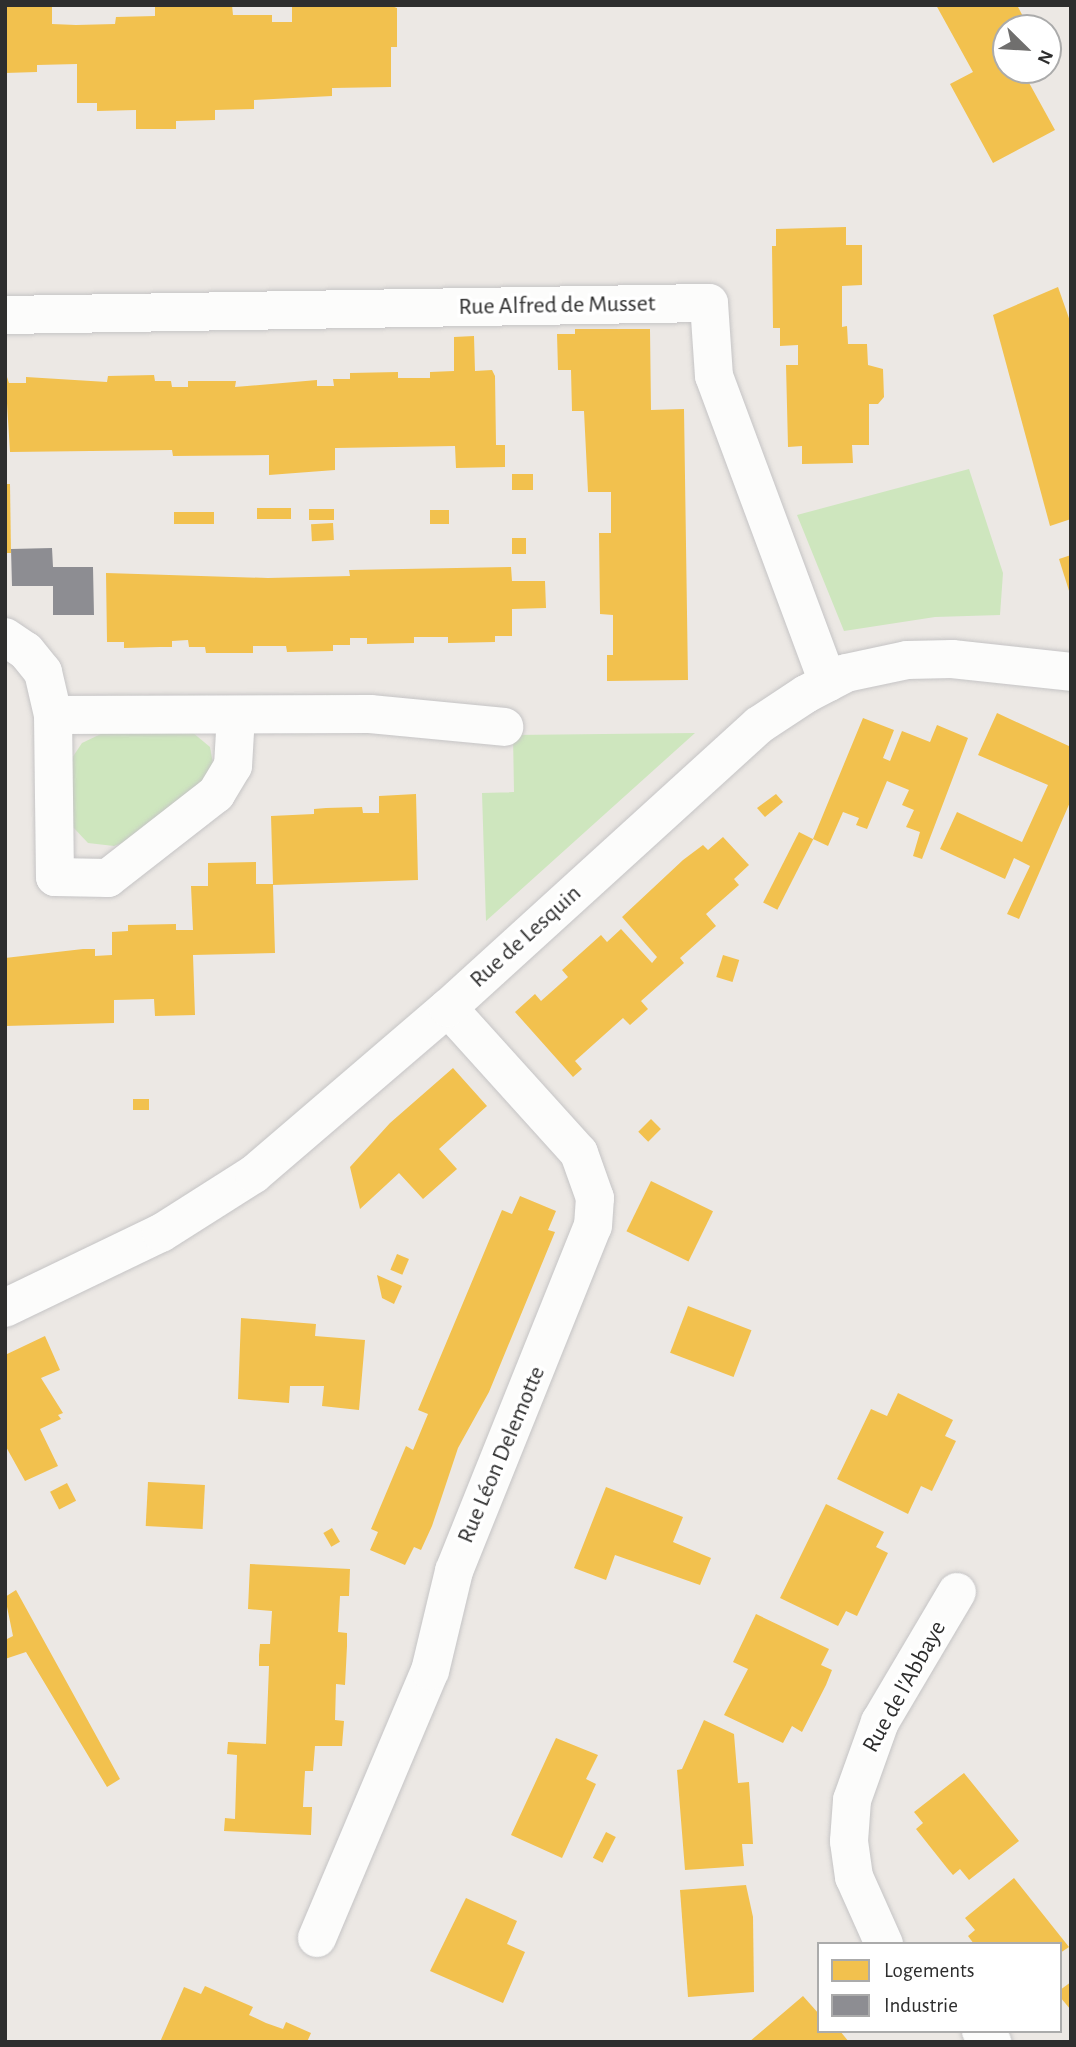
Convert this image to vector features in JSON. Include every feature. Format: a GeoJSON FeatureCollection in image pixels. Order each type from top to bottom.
{"type":"FeatureCollection","features":[{"type":"Feature","properties":{"kind":"street","name":"Rue Alfred de Musset"},"geometry":{"type":"LineString","coordinates":[[5,315],[709,303],[714,376],[828,682]]}},
{"type":"Feature","properties":{"kind":"street"},"geometry":{"type":"LineString","coordinates":[[5,637],[26,651],[43,672],[52,716],[55,877],[108,878],[216,794],[233,766],[236,715]]}},
{"type":"Feature","properties":{"kind":"street","name":"Rue de Lesquin"},"geometry":{"type":"LineString","coordinates":[[5,1308],[161,1233],[229,1193],[286,1150],[759,725],[828,682],[875,665],[929,659],[1071,672]]}},
{"type":"Feature","properties":{"kind":"street"},"geometry":{"type":"LineString","coordinates":[[52,716],[370,714],[504,727]]}},
{"type":"Feature","properties":{"kind":"street","name":"Rue Léon Delemotte"},"geometry":{"type":"LineString","coordinates":[[317,1938],[430,1671],[453,1571],[593,1226],[595,1198],[579,1153],[448,1007]]}},
{"type":"Feature","properties":{"kind":"street","name":"Rue de l'Abbaye"},"geometry":{"type":"LineString","coordinates":[[883,1942],[854,1877],[849,1841],[852,1800],[880,1722],[957,1592]]}},
{"type":"Feature","properties":{"kind":"green space"},"geometry":{"type":"Polygon","coordinates":[[[969,469],[1003,573],[1000,615],[935,617],[844,631],[797,515],[969,469]]]}},
{"type":"Feature","properties":{"kind":"green space"},"geometry":{"type":"Polygon","coordinates":[[[105,732],[192,732],[210,747],[214,769],[208,779],[128,841],[114,846],[88,843],[71,825],[70,761],[82,743],[105,732]]]}},
{"type":"Feature","properties":{"kind":"green space"},"geometry":{"type":"Polygon","coordinates":[[[695,733],[486,921],[482,793],[514,792],[513,735],[695,733]]]}},
{"type":"Feature","properties":{"kind":"building: Logements"},"geometry":{"type":"Polygon","coordinates":[[[5,5],[52,5],[52,24],[76,25],[115,24],[116,17],[155,16],[155,5],[232,5],[233,15],[272,15],[272,22],[292,22],[292,5],[389,5],[397,8],[397,47],[391,47],[391,87],[332,88],[332,96],[254,100],[254,109],[215,110],[215,120],[176,121],[176,129],[136,129],[136,110],[97,111],[97,103],[77,103],[77,64],[37,65],[37,72],[5,73],[5,5]]]}},
{"type":"Feature","properties":{"kind":"building: Logements"},"geometry":{"type":"Polygon","coordinates":[[[936,5],[1017,5],[1022,14],[992,14],[992,84],[1030,84],[1055,130],[993,163],[950,84],[973,72],[936,5]]]}},
{"type":"Feature","properties":{"kind":"building: Logements"},"geometry":{"type":"Polygon","coordinates":[[[846,227],[846,245],[862,245],[862,285],[842,286],[842,327],[847,326],[848,344],[867,344],[868,365],[883,369],[884,397],[878,404],[869,404],[869,445],[852,445],[853,463],[802,464],[802,446],[788,447],[786,365],[798,365],[798,345],[780,346],[780,328],[773,328],[772,246],[776,246],[776,229],[846,227]]]}},
{"type":"Feature","properties":{"kind":"building: Logements"},"geometry":{"type":"Polygon","coordinates":[[[1058,287],[1071,324],[1071,519],[1050,526],[993,315],[1058,287]]]}},
{"type":"Feature","properties":{"kind":"building: Logements"},"geometry":{"type":"Polygon","coordinates":[[[575,329],[650,329],[651,410],[684,409],[688,680],[607,681],[607,655],[613,655],[613,615],[600,614],[599,533],[611,533],[611,492],[588,492],[584,411],[572,411],[571,370],[558,370],[557,334],[575,334],[575,329]]]}},
{"type":"Feature","properties":{"kind":"building: Logements"},"geometry":{"type":"Polygon","coordinates":[[[474,336],[475,371],[492,370],[495,376],[496,445],[505,445],[505,467],[456,468],[455,446],[335,448],[335,470],[269,475],[269,455],[173,456],[172,450],[10,452],[5,371],[9,383],[26,383],[26,377],[107,382],[108,376],[154,375],[155,381],[171,381],[172,387],[188,387],[188,381],[236,381],[235,387],[317,380],[317,386],[334,386],[333,379],[350,379],[350,373],[398,372],[398,378],[430,378],[430,372],[454,371],[454,337],[474,336]]]}},
{"type":"Feature","properties":{"kind":"building: Logements"},"geometry":{"type":"Polygon","coordinates":[[[512,474],[533,474],[533,490],[512,490],[512,474]]]}},
{"type":"Feature","properties":{"kind":"building: Logements"},"geometry":{"type":"Polygon","coordinates":[[[5,484],[10,484],[11,553],[5,553],[5,484]]]}},
{"type":"Feature","properties":{"kind":"building: Logements"},"geometry":{"type":"Polygon","coordinates":[[[257,508],[291,508],[291,519],[257,519],[257,508]]]}},
{"type":"Feature","properties":{"kind":"building: Logements"},"geometry":{"type":"Polygon","coordinates":[[[309,509],[334,509],[334,520],[309,520],[309,509]]]}},
{"type":"Feature","properties":{"kind":"building: Logements"},"geometry":{"type":"Polygon","coordinates":[[[430,510],[449,510],[449,524],[430,524],[430,510]]]}},
{"type":"Feature","properties":{"kind":"building: Logements"},"geometry":{"type":"Polygon","coordinates":[[[174,512],[214,512],[214,524],[174,524],[174,512]]]}},
{"type":"Feature","properties":{"kind":"building: Logements"},"geometry":{"type":"Polygon","coordinates":[[[333,523],[334,540],[312,541],[311,524],[333,523]]]}},
{"type":"Feature","properties":{"kind":"building: Logements"},"geometry":{"type":"Polygon","coordinates":[[[512,538],[526,538],[526,554],[512,554],[512,538]]]}},
{"type":"Feature","properties":{"kind":"building: Logements"},"geometry":{"type":"Polygon","coordinates":[[[1071,555],[1071,594],[1070,594],[1059,559],[1071,555]]]}},
{"type":"Feature","properties":{"kind":"building: Logements"},"geometry":{"type":"Polygon","coordinates":[[[511,567],[512,581],[545,581],[546,608],[512,609],[512,636],[495,636],[495,642],[448,643],[448,637],[414,637],[414,643],[367,644],[367,638],[350,638],[350,645],[333,645],[333,651],[287,652],[286,646],[253,646],[253,653],[206,653],[205,647],[189,647],[188,640],[172,641],[172,647],[124,648],[124,642],[107,642],[106,573],[268,578],[350,576],[349,570],[511,567]]]}},
{"type":"Feature","properties":{"kind":"building: Logements"},"geometry":{"type":"Polygon","coordinates":[[[997,713],[1071,747],[1071,800],[1019,919],[1007,914],[1030,866],[1014,858],[1005,879],[940,849],[957,812],[1022,842],[1048,785],[978,755],[997,713]]]}},
{"type":"Feature","properties":{"kind":"building: Logements"},"geometry":{"type":"Polygon","coordinates":[[[863,718],[894,730],[883,758],[890,761],[902,731],[930,742],[937,725],[968,738],[922,859],[913,856],[920,832],[906,827],[914,810],[902,805],[909,790],[887,781],[867,829],[856,825],[859,818],[843,812],[828,846],[813,839],[863,718]]]}},
{"type":"Feature","properties":{"kind":"building: Logements"},"geometry":{"type":"Polygon","coordinates":[[[416,794],[418,880],[273,885],[275,953],[193,955],[195,1015],[155,1016],[154,999],[114,1000],[114,1023],[5,1026],[5,958],[83,949],[95,949],[95,956],[112,955],[112,932],[128,931],[128,925],[176,924],[176,930],[193,930],[191,886],[208,886],[208,863],[256,862],[256,884],[273,884],[271,816],[314,814],[314,809],[362,807],[363,813],[379,813],[379,796],[416,794]]]}},
{"type":"Feature","properties":{"kind":"building: Logements"},"geometry":{"type":"Polygon","coordinates":[[[776,794],[783,802],[765,817],[757,808],[776,794]]]}},
{"type":"Feature","properties":{"kind":"building: Logements"},"geometry":{"type":"Polygon","coordinates":[[[799,832],[813,839],[777,910],[763,902],[799,832]]]}},
{"type":"Feature","properties":{"kind":"building: Logements"},"geometry":{"type":"Polygon","coordinates":[[[723,837],[749,865],[734,879],[739,885],[706,914],[716,926],[680,958],[684,963],[641,1001],[648,1009],[630,1025],[623,1018],[575,1061],[582,1069],[573,1077],[515,1012],[535,994],[541,1001],[568,977],[562,970],[601,935],[607,942],[621,929],[652,963],[657,957],[622,917],[683,860],[703,845],[708,850],[723,837]]]}},
{"type":"Feature","properties":{"kind":"building: Logements"},"geometry":{"type":"Polygon","coordinates":[[[723,955],[739,960],[733,982],[716,977],[723,955]]]}},
{"type":"Feature","properties":{"kind":"building: Logements"},"geometry":{"type":"Polygon","coordinates":[[[453,1068],[487,1106],[439,1149],[457,1169],[423,1199],[399,1173],[360,1209],[350,1167],[390,1123],[453,1068]]]}},
{"type":"Feature","properties":{"kind":"building: Logements"},"geometry":{"type":"Polygon","coordinates":[[[133,1099],[149,1099],[149,1110],[133,1110],[133,1099]]]}},
{"type":"Feature","properties":{"kind":"building: Logements"},"geometry":{"type":"Polygon","coordinates":[[[651,1119],[661,1129],[648,1142],[638,1132],[651,1119]]]}},
{"type":"Feature","properties":{"kind":"building: Logements"},"geometry":{"type":"Polygon","coordinates":[[[651,1181],[713,1211],[688,1262],[626,1231],[651,1181]]]}},
{"type":"Feature","properties":{"kind":"building: Logements"},"geometry":{"type":"Polygon","coordinates":[[[520,1196],[556,1211],[548,1230],[555,1232],[489,1392],[458,1448],[432,1526],[421,1550],[414,1547],[405,1565],[370,1550],[378,1532],[371,1529],[406,1446],[413,1450],[428,1414],[418,1410],[502,1210],[512,1214],[520,1196]]]}},
{"type":"Feature","properties":{"kind":"building: Logements"},"geometry":{"type":"Polygon","coordinates":[[[397,1254],[409,1259],[402,1275],[390,1270],[397,1254]]]}},
{"type":"Feature","properties":{"kind":"building: Logements"},"geometry":{"type":"Polygon","coordinates":[[[377,1275],[402,1286],[394,1304],[382,1298],[377,1275]]]}},
{"type":"Feature","properties":{"kind":"building: Logements"},"geometry":{"type":"Polygon","coordinates":[[[688,1306],[751,1330],[734,1377],[670,1353],[688,1306]]]}},
{"type":"Feature","properties":{"kind":"building: Logements"},"geometry":{"type":"Polygon","coordinates":[[[241,1318],[316,1324],[315,1336],[365,1340],[359,1410],[322,1406],[324,1386],[290,1386],[289,1403],[238,1399],[241,1318]]]}},
{"type":"Feature","properties":{"kind":"building: Logements"},"geometry":{"type":"Polygon","coordinates":[[[45,1336],[60,1370],[41,1378],[63,1413],[58,1415],[61,1419],[40,1429],[58,1466],[25,1481],[5,1445],[5,1355],[45,1336]]]}},
{"type":"Feature","properties":{"kind":"building: Logements"},"geometry":{"type":"Polygon","coordinates":[[[898,1393],[953,1420],[945,1436],[956,1441],[932,1491],[921,1486],[908,1514],[837,1479],[871,1409],[887,1416],[898,1393]]]}},
{"type":"Feature","properties":{"kind":"building: Logements"},"geometry":{"type":"Polygon","coordinates":[[[148,1482],[205,1485],[203,1529],[146,1526],[148,1482]]]}},
{"type":"Feature","properties":{"kind":"building: Logements"},"geometry":{"type":"Polygon","coordinates":[[[67,1483],[76,1501],[59,1509],[50,1492],[67,1483]]]}},
{"type":"Feature","properties":{"kind":"building: Logements"},"geometry":{"type":"Polygon","coordinates":[[[606,1487],[683,1517],[673,1542],[711,1558],[700,1585],[615,1555],[606,1580],[574,1568],[606,1487]]]}},
{"type":"Feature","properties":{"kind":"building: Logements"},"geometry":{"type":"Polygon","coordinates":[[[826,1504],[884,1532],[876,1547],[888,1553],[857,1616],[846,1611],[838,1626],[780,1598],[826,1504]]]}},
{"type":"Feature","properties":{"kind":"building: Logements"},"geometry":{"type":"Polygon","coordinates":[[[332,1528],[340,1542],[331,1547],[323,1533],[332,1528]]]}},
{"type":"Feature","properties":{"kind":"building: Logements"},"geometry":{"type":"Polygon","coordinates":[[[250,1564],[350,1569],[349,1596],[340,1596],[338,1632],[347,1633],[345,1685],[336,1684],[335,1720],[344,1721],[342,1746],[315,1746],[313,1771],[305,1771],[303,1807],[312,1807],[311,1835],[224,1831],[225,1818],[235,1819],[237,1755],[227,1754],[228,1742],[266,1744],[269,1666],[259,1666],[259,1655],[260,1644],[270,1644],[272,1611],[248,1609],[250,1564]]]}},
{"type":"Feature","properties":{"kind":"building: Logements"},"geometry":{"type":"Polygon","coordinates":[[[16,1590],[120,1779],[107,1787],[26,1652],[5,1659],[5,1640],[13,1636],[5,1597],[16,1590]]]}},
{"type":"Feature","properties":{"kind":"building: Logements"},"geometry":{"type":"Polygon","coordinates":[[[756,1614],[829,1649],[821,1665],[832,1670],[826,1685],[802,1732],[792,1726],[783,1743],[724,1715],[748,1669],[733,1662],[756,1614]]]}},
{"type":"Feature","properties":{"kind":"building: Logements"},"geometry":{"type":"Polygon","coordinates":[[[704,1720],[734,1734],[738,1783],[749,1782],[753,1844],[742,1844],[744,1866],[685,1870],[677,1770],[682,1769],[704,1720]]]}},
{"type":"Feature","properties":{"kind":"building: Logements"},"geometry":{"type":"Polygon","coordinates":[[[556,1738],[598,1755],[586,1779],[596,1784],[562,1858],[511,1835],[556,1738]]]}},
{"type":"Feature","properties":{"kind":"building: Logements"},"geometry":{"type":"Polygon","coordinates":[[[964,1773],[1019,1841],[969,1880],[960,1869],[953,1875],[947,1868],[916,1829],[923,1823],[914,1812],[964,1773]]]}},
{"type":"Feature","properties":{"kind":"building: Logements"},"geometry":{"type":"Polygon","coordinates":[[[606,1832],[616,1837],[603,1863],[593,1858],[606,1832]]]}},
{"type":"Feature","properties":{"kind":"building: Logements"},"geometry":{"type":"Polygon","coordinates":[[[1014,1878],[1069,1947],[1062,1952],[1062,1942],[972,1942],[968,1936],[975,1930],[965,1918],[1014,1878]]]}},
{"type":"Feature","properties":{"kind":"building: Logements"},"geometry":{"type":"Polygon","coordinates":[[[746,1885],[753,1917],[754,1992],[688,1997],[680,1890],[746,1885]]]}},
{"type":"Feature","properties":{"kind":"building: Logements"},"geometry":{"type":"Polygon","coordinates":[[[466,1898],[517,1921],[507,1944],[525,1952],[503,2003],[430,1971],[466,1898]]]}},
{"type":"Feature","properties":{"kind":"building: Logements"},"geometry":{"type":"Polygon","coordinates":[[[1071,1982],[1071,2010],[1062,1999],[1062,1989],[1071,1982]]]}},
{"type":"Feature","properties":{"kind":"building: Logements"},"geometry":{"type":"Polygon","coordinates":[[[205,1986],[253,2007],[249,2015],[266,2023],[283,2029],[286,2022],[311,2033],[307,2042],[160,2042],[184,1987],[201,1994],[205,1986]]]}},
{"type":"Feature","properties":{"kind":"building: Logements"},"geometry":{"type":"Polygon","coordinates":[[[803,1996],[817,2012],[817,2033],[842,2033],[849,2042],[749,2042],[803,1996]]]}},
{"type":"Feature","properties":{"kind":"building: Industrie"},"geometry":{"type":"Polygon","coordinates":[[[52,548],[53,567],[93,567],[94,615],[53,615],[53,586],[12,586],[11,549],[52,548]]]}}]}
